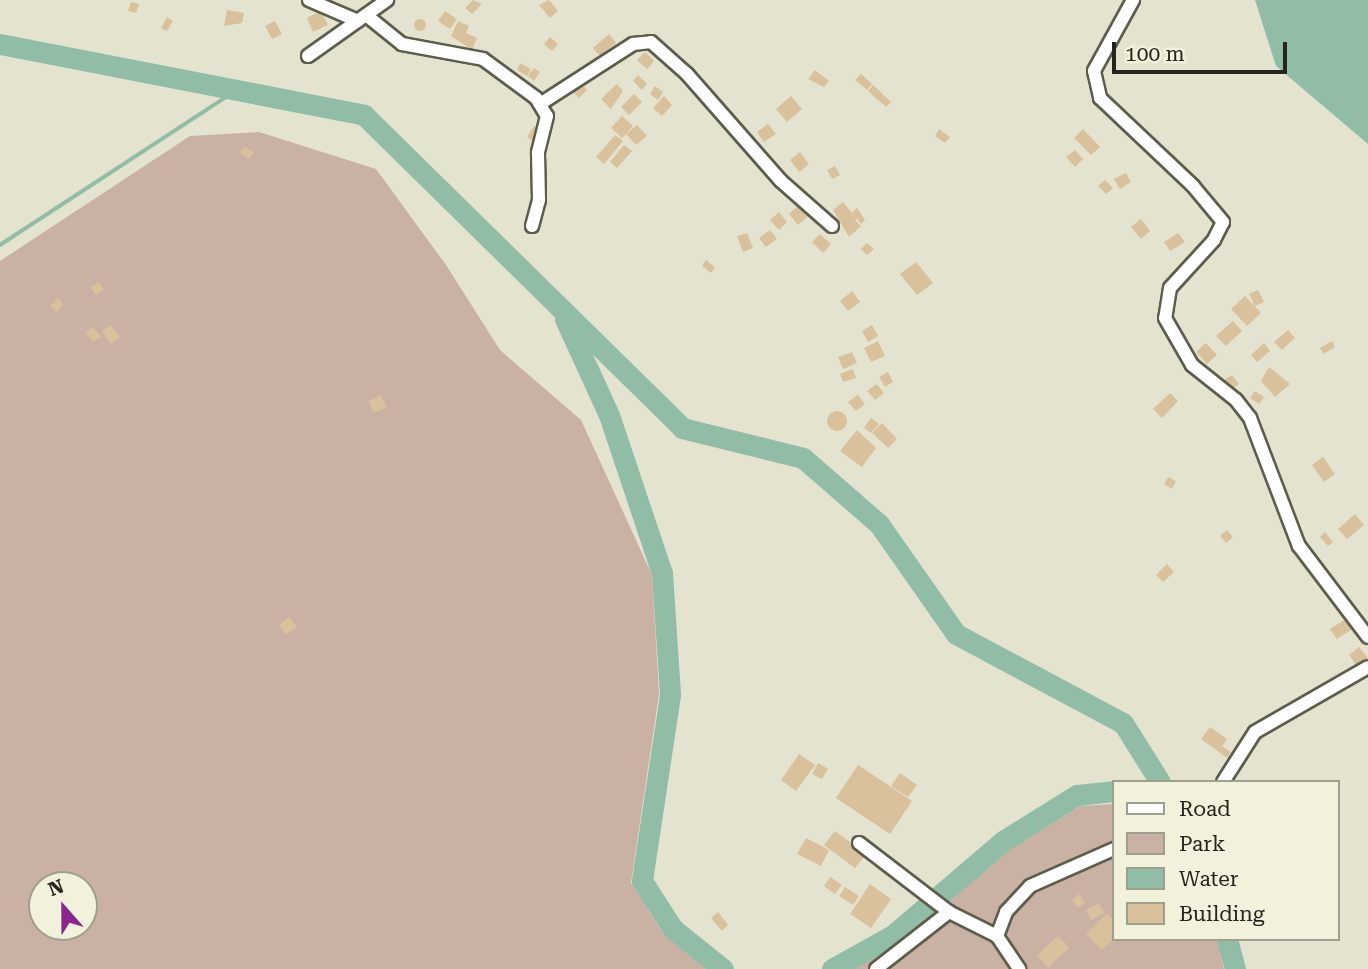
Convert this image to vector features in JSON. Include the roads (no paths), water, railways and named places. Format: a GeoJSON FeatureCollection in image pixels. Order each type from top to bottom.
{"type":"FeatureCollection","features":[{"type":"Feature","properties":{"kind":"street"},"geometry":{"type":"LineString","coordinates":[[309,0],[362,18],[402,44],[483,58],[540,104],[547,116],[538,153],[539,200],[532,226]]}},
{"type":"Feature","properties":{"kind":"street"},"geometry":{"type":"LineString","coordinates":[[308,56],[387,0]]}},
{"type":"Feature","properties":{"kind":"street"},"geometry":{"type":"LineString","coordinates":[[1133,0],[1094,71],[1100,98],[1203,195],[1223,222],[1214,240],[1170,288],[1165,318],[1192,365],[1236,400],[1250,418],[1299,546],[1368,637]]}},
{"type":"Feature","properties":{"kind":"street"},"geometry":{"type":"LineString","coordinates":[[540,104],[633,44],[651,43],[687,74],[780,181],[832,226]]}},
{"type":"Feature","properties":{"kind":"street"},"geometry":{"type":"LineString","coordinates":[[1224,780],[1255,732],[1368,667]]}},
{"type":"Feature","properties":{"kind":"street"},"geometry":{"type":"LineString","coordinates":[[859,843],[950,912],[997,936],[1019,969]]}},
{"type":"Feature","properties":{"kind":"street"},"geometry":{"type":"LineString","coordinates":[[997,936],[1006,912],[1030,886],[1112,850]]}},
{"type":"Feature","properties":{"kind":"street"},"geometry":{"type":"LineString","coordinates":[[876,969],[950,912]]}},
{"type":"Feature","properties":{"kind":"water"},"geometry":{"type":"Polygon","coordinates":[[[1255,0],[1368,0],[1368,144],[1276,66],[1255,0]]]}},
{"type":"Feature","properties":{"kind":"waterway"},"geometry":{"type":"LineString","coordinates":[[0,44],[364,115],[682,428],[803,458],[879,524],[956,634],[1123,723],[1159,780]]}},
{"type":"Feature","properties":{"kind":"waterway"},"geometry":{"type":"LineString","coordinates":[[0,245],[234,92]]}},
{"type":"Feature","properties":{"kind":"waterway"},"geometry":{"type":"LineString","coordinates":[[565,319],[609,415],[662,573],[670,695],[642,881],[673,929],[723,969]]}},
{"type":"Feature","properties":{"kind":"waterway"},"geometry":{"type":"LineString","coordinates":[[832,969],[893,935],[1003,841],[1077,795],[1112,791]]}},
{"type":"Feature","properties":{"kind":"waterway"},"geometry":{"type":"LineString","coordinates":[[1228,941],[1235,969]]}}]}
